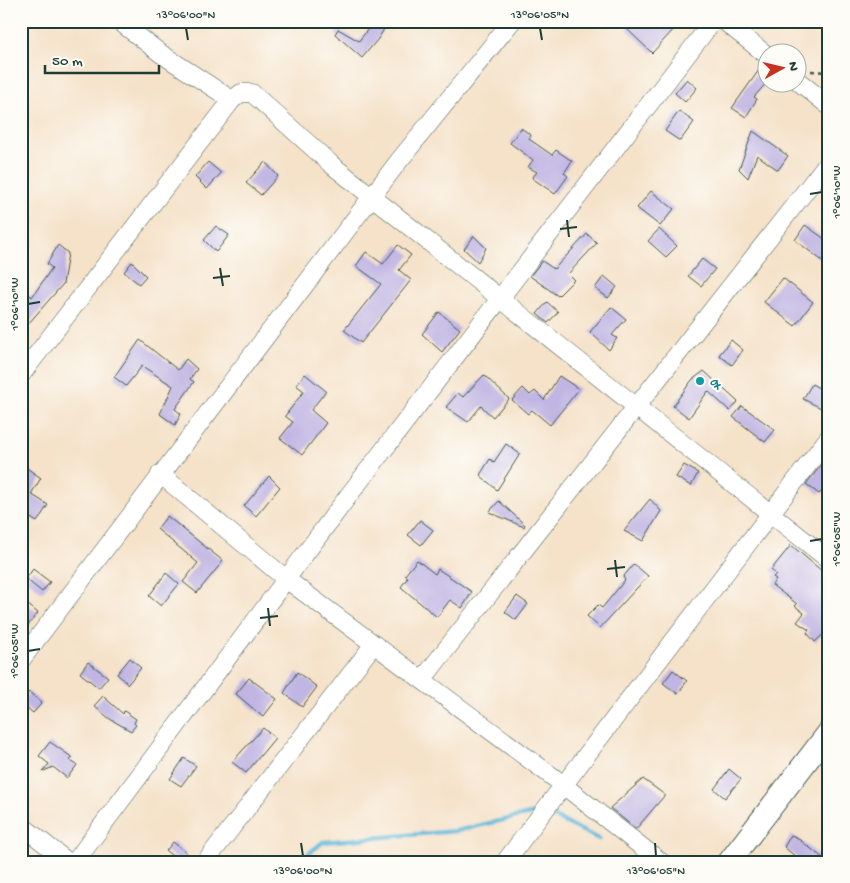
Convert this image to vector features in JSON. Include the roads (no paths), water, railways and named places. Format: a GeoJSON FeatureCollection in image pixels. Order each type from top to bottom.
{"type":"FeatureCollection","features":[{"type":"Feature","properties":{"kind":"main road"},"geometry":{"type":"LineString","coordinates":[[728,862],[829,732]]}},
{"type":"Feature","properties":{"kind":"street"},"geometry":{"type":"LineString","coordinates":[[119,21],[160,53],[232,100]]}},
{"type":"Feature","properties":{"kind":"street"},"geometry":{"type":"LineString","coordinates":[[21,660],[372,196],[512,21]]}},
{"type":"Feature","properties":{"kind":"street"},"geometry":{"type":"LineString","coordinates":[[75,862],[286,578],[713,21]]}},
{"type":"Feature","properties":{"kind":"street"},"geometry":{"type":"LineString","coordinates":[[724,21],[758,48]]}},
{"type":"Feature","properties":{"kind":"street"},"geometry":{"type":"LineString","coordinates":[[808,89],[829,106]]}},
{"type":"Feature","properties":{"kind":"street"},"geometry":{"type":"LineString","coordinates":[[21,375],[232,100],[241,93],[252,93],[332,165],[829,560]]}},
{"type":"Feature","properties":{"kind":"street"},"geometry":{"type":"LineString","coordinates":[[422,680],[829,161]]}},
{"type":"Feature","properties":{"kind":"street"},"geometry":{"type":"LineString","coordinates":[[505,862],[829,438]]}},
{"type":"Feature","properties":{"kind":"street"},"geometry":{"type":"LineString","coordinates":[[160,474],[286,578],[563,785],[661,862]]}},
{"type":"Feature","properties":{"kind":"street"},"geometry":{"type":"LineString","coordinates":[[205,862],[374,644]]}},
{"type":"Feature","properties":{"kind":"street"},"geometry":{"type":"LineString","coordinates":[[21,824],[68,862]]}},
{"type":"Feature","properties":{"kind":"waterway"},"geometry":{"type":"LineString","coordinates":[[298,862],[323,842],[456,831],[534,813]]}},
{"type":"Feature","properties":{"kind":"waterway"},"geometry":{"type":"LineString","coordinates":[[546,813],[599,839]]}},
{"type":"Feature","properties":{"kind":"place","name":"q"},"geometry":{"type":"Point","coordinates":[700,381]}}]}
